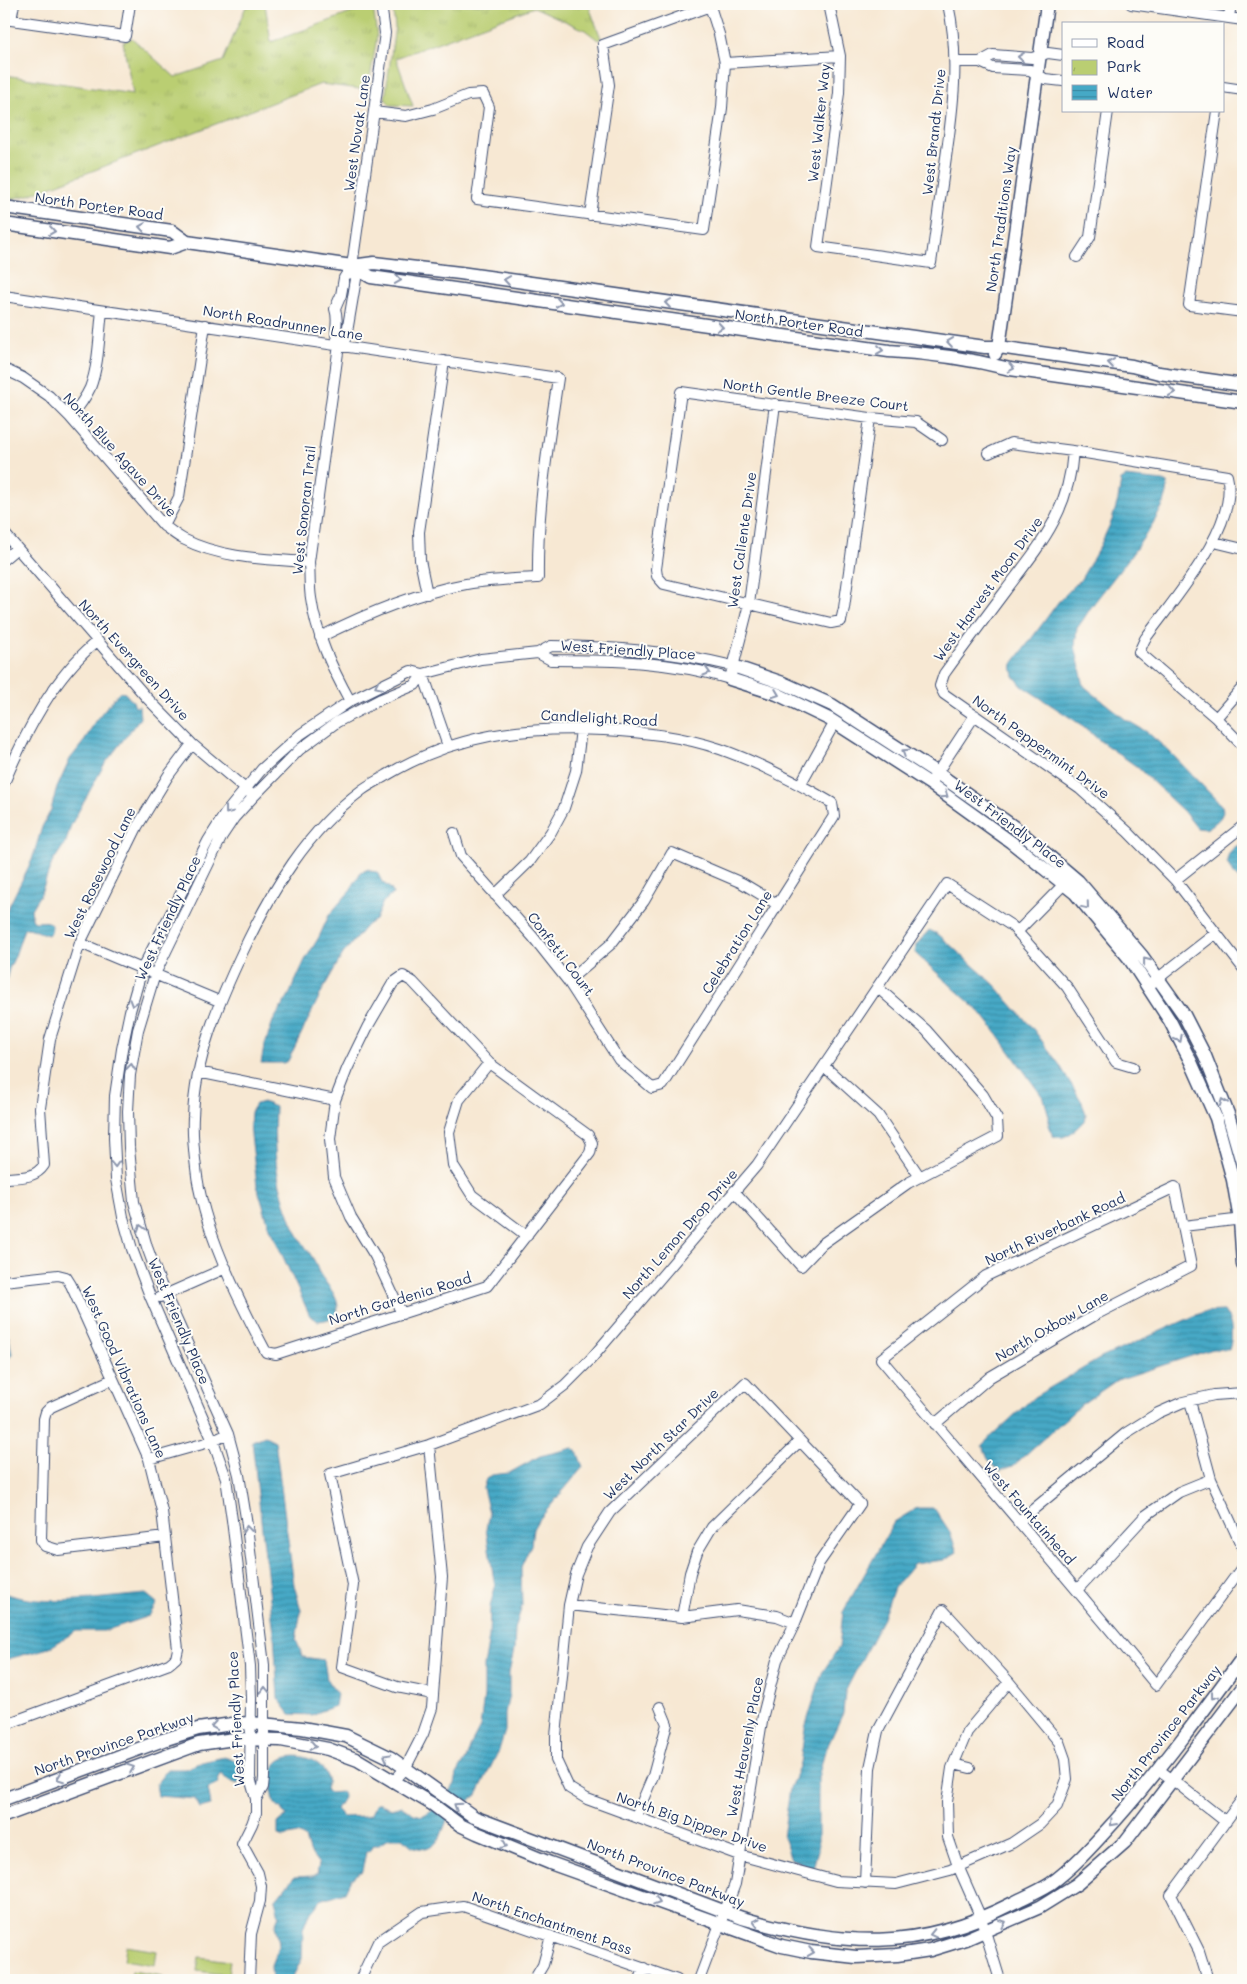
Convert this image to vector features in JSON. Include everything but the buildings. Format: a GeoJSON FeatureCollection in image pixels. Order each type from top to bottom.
{"type":"FeatureCollection","features":[{"type":"Feature","properties":{"kind":"street"},"geometry":{"type":"LineString","coordinates":[[14,4],[8,19],[125,36],[130,4]]}},
{"type":"Feature","properties":{"kind":"street","name":"West Novak Lane"},"geometry":{"type":"LineString","coordinates":[[352,266],[385,33],[381,4]]}},
{"type":"Feature","properties":{"kind":"street","name":"West Walker Way"},"geometry":{"type":"LineString","coordinates":[[829,4],[840,56],[839,93],[818,247],[931,263]]}},
{"type":"Feature","properties":{"kind":"street","name":"West Brandt Drive"},"geometry":{"type":"LineString","coordinates":[[931,263],[953,112],[956,62],[953,24],[948,4]]}},
{"type":"Feature","properties":{"kind":"street","name":"North Traditions Way"},"geometry":{"type":"LineString","coordinates":[[999,347],[1047,4]]}},
{"type":"Feature","properties":{"kind":"street"},"geometry":{"type":"LineString","coordinates":[[1130,4],[1243,20]]}},
{"type":"Feature","properties":{"kind":"street"},"geometry":{"type":"LineString","coordinates":[[1229,18],[1231,4]]}},
{"type":"Feature","properties":{"kind":"street"},"geometry":{"type":"LineString","coordinates":[[374,112],[406,116],[433,109],[468,95],[484,94],[489,107],[477,199],[590,215],[704,230],[722,108],[725,64],[719,34],[710,6],[603,46],[610,85],[590,215]]}},
{"type":"Feature","properties":{"kind":"street"},"geometry":{"type":"LineString","coordinates":[[980,62],[994,55],[1032,58],[1048,54],[1062,55]]}},
{"type":"Feature","properties":{"kind":"street"},"geometry":{"type":"LineString","coordinates":[[725,64],[840,56]]}},
{"type":"Feature","properties":{"kind":"street"},"geometry":{"type":"LineString","coordinates":[[956,62],[980,62],[993,68],[1030,70],[1045,79],[1062,81]]}},
{"type":"Feature","properties":{"kind":"street"},"geometry":{"type":"LineString","coordinates":[[1224,87],[1243,90]]}},
{"type":"Feature","properties":{"kind":"street"},"geometry":{"type":"LineString","coordinates":[[1077,257],[1090,238],[1108,112]]}},
{"type":"Feature","properties":{"kind":"street"},"geometry":{"type":"LineString","coordinates":[[1216,112],[1189,305],[1243,312]]}},
{"type":"Feature","properties":{"kind":"street","name":"North Porter Road"},"geometry":{"type":"LineString","coordinates":[[4,207],[172,231],[187,242]]}},
{"type":"Feature","properties":{"kind":"street","name":"North Porter Road"},"geometry":{"type":"LineString","coordinates":[[4,224],[170,248],[187,242],[352,266],[374,263],[460,273],[1132,366],[1159,373],[1243,385]]}},
{"type":"Feature","properties":{"kind":"street","name":"North Porter Road"},"geometry":{"type":"LineString","coordinates":[[352,266],[372,277],[889,351],[911,352],[984,362],[1010,369],[1243,402]]}},
{"type":"Feature","properties":{"kind":"street","name":"West Sonoran Trail"},"geometry":{"type":"LineString","coordinates":[[339,345],[346,338],[352,311],[356,279],[352,266]]}},
{"type":"Feature","properties":{"kind":"street","name":"West Sonoran Trail"},"geometry":{"type":"LineString","coordinates":[[350,701],[330,666],[320,637],[310,598],[309,562],[339,345],[335,336],[338,316],[335,309],[341,295],[344,278],[352,266]]}},
{"type":"Feature","properties":{"kind":"street","name":"North Roadrunner Lane"},"geometry":{"type":"LineString","coordinates":[[4,296],[205,324],[558,378],[540,506],[538,578],[460,585],[427,594]]}},
{"type":"Feature","properties":{"kind":"street"},"geometry":{"type":"LineString","coordinates":[[70,417],[83,402],[90,387],[102,310]]}},
{"type":"Feature","properties":{"kind":"street"},"geometry":{"type":"LineString","coordinates":[[164,526],[179,497],[205,324]]}},
{"type":"Feature","properties":{"kind":"street"},"geometry":{"type":"LineString","coordinates":[[984,362],[992,359],[999,347]]}},
{"type":"Feature","properties":{"kind":"street"},"geometry":{"type":"LineString","coordinates":[[320,637],[359,618],[427,594],[420,560],[419,532],[444,361]]}},
{"type":"Feature","properties":{"kind":"street","name":"North Blue Agave Drive"},"geometry":{"type":"LineString","coordinates":[[4,369],[22,378],[49,396],[70,417],[164,526],[182,539],[214,552],[244,557],[309,562]]}},
{"type":"Feature","properties":{"kind":"street","name":"North Gentle Breeze Court"},"geometry":{"type":"LineString","coordinates":[[749,604],[664,584],[657,576],[656,570],[681,392],[870,418],[916,422],[942,440]]}},
{"type":"Feature","properties":{"kind":"street","name":"West Caliente Drive"},"geometry":{"type":"LineString","coordinates":[[730,679],[749,604],[775,404]]}},
{"type":"Feature","properties":{"kind":"street"},"geometry":{"type":"LineString","coordinates":[[749,604],[831,623],[841,621],[870,418]]}},
{"type":"Feature","properties":{"kind":"street"},"geometry":{"type":"LineString","coordinates":[[989,453],[1010,443],[1073,451],[1227,476],[1230,486],[1225,514],[1214,542],[1145,640],[1139,652],[1216,718],[1243,746]]}},
{"type":"Feature","properties":{"kind":"street","name":"West Harvest Moon Drive"},"geometry":{"type":"LineString","coordinates":[[940,686],[944,674],[1049,532],[1063,503],[1072,473],[1073,451]]}},
{"type":"Feature","properties":{"kind":"street","name":"North Evergreen Drive"},"geometry":{"type":"LineString","coordinates":[[4,533],[147,698],[192,744],[254,796]]}},
{"type":"Feature","properties":{"kind":"street"},"geometry":{"type":"LineString","coordinates":[[1214,542],[1243,549]]}},
{"type":"Feature","properties":{"kind":"street"},"geometry":{"type":"LineString","coordinates":[[4,560],[17,548]]}},
{"type":"Feature","properties":{"kind":"street"},"geometry":{"type":"LineString","coordinates":[[4,783],[21,742],[56,684],[82,653],[97,641]]}},
{"type":"Feature","properties":{"kind":"street","name":"West Friendly Place"},"geometry":{"type":"LineString","coordinates":[[256,1800],[250,1778],[250,1666],[226,1478],[213,1441],[132,1249],[123,1217],[116,1179],[114,1138],[115,1096],[122,1049],[142,969],[208,841],[225,814],[262,769],[300,734],[350,701],[411,671],[423,674],[481,659],[538,653],[552,646],[648,650],[701,658],[733,666],[783,683],[832,705],[937,773],[1018,830],[1068,880],[1159,978],[1184,1015],[1205,1056],[1228,1114],[1243,1166]]}},
{"type":"Feature","properties":{"kind":"street","name":"West Friendly Place"},"geometry":{"type":"LineString","coordinates":[[538,653],[551,660],[676,666],[702,670],[777,694],[835,722],[929,783],[1068,880],[1075,893],[1129,958],[1148,986],[1192,1062],[1216,1118],[1234,1180],[1241,1220],[1243,1266]]}},
{"type":"Feature","properties":{"kind":"street"},"geometry":{"type":"LineString","coordinates":[[423,674],[448,746]]}},
{"type":"Feature","properties":{"kind":"street","name":"West Friendly Place"},"geometry":{"type":"LineString","coordinates":[[256,1800],[263,1787],[264,1778],[264,1665],[239,1475],[228,1434],[165,1295],[147,1247],[134,1202],[128,1111],[133,1051],[155,974],[222,836],[234,818],[299,750],[320,734],[356,712],[415,685],[423,674]]}},
{"type":"Feature","properties":{"kind":"street","name":"North Peppermint Drive"},"geometry":{"type":"LineString","coordinates":[[940,686],[944,694],[1096,802],[1175,880],[1243,968]]}},
{"type":"Feature","properties":{"kind":"street"},"geometry":{"type":"LineString","coordinates":[[1216,718],[1243,687]]}},
{"type":"Feature","properties":{"kind":"street"},"geometry":{"type":"LineString","coordinates":[[929,783],[975,715]]}},
{"type":"Feature","properties":{"kind":"street"},"geometry":{"type":"LineString","coordinates":[[800,785],[835,722]]}},
{"type":"Feature","properties":{"kind":"street"},"geometry":{"type":"LineString","coordinates":[[495,894],[530,861],[551,832],[564,808],[576,771],[581,728]]}},
{"type":"Feature","properties":{"kind":"street","name":"Candlelight Road"},"geometry":{"type":"LineString","coordinates":[[266,1352],[226,1268],[207,1220],[196,1171],[193,1118],[198,1072],[206,1037],[219,1001],[261,914],[291,863],[320,828],[363,790],[411,760],[448,746],[490,734],[536,729],[581,728],[636,731],[681,738],[718,748],[758,763],[832,803]]}},
{"type":"Feature","properties":{"kind":"street","name":"West Rosewood Lane"},"geometry":{"type":"LineString","coordinates":[[4,1178],[33,1176],[39,1173],[44,1165],[40,1108],[50,1039],[80,942],[137,828],[168,776],[192,744]]}},
{"type":"Feature","properties":{"kind":"street","name":"Celebration Lane"},"geometry":{"type":"LineString","coordinates":[[652,1088],[663,1085],[834,816],[832,803]]}},
{"type":"Feature","properties":{"kind":"street"},"geometry":{"type":"LineString","coordinates":[[1175,880],[1243,826]]}},
{"type":"Feature","properties":{"kind":"street","name":"Confetti Court"},"geometry":{"type":"LineString","coordinates":[[454,833],[462,856],[533,937],[568,981],[619,1060],[652,1088]]}},
{"type":"Feature","properties":{"kind":"street"},"geometry":{"type":"LineString","coordinates":[[568,981],[611,944],[644,901],[672,853],[742,883],[777,904]]}},
{"type":"Feature","properties":{"kind":"street"},"geometry":{"type":"LineString","coordinates":[[1068,880],[1017,932],[1067,987],[1116,1062],[1134,1067]]}},
{"type":"Feature","properties":{"kind":"street","name":"North Lemon Drop Drive"},"geometry":{"type":"LineString","coordinates":[[433,1694],[397,1687],[342,1668],[352,1585],[330,1474],[429,1445],[512,1416],[540,1404],[565,1385],[590,1360],[734,1191],[758,1166],[947,884],[1012,926],[1017,932]]}},
{"type":"Feature","properties":{"kind":"street"},"geometry":{"type":"LineString","coordinates":[[1148,986],[1216,933]]}},
{"type":"Feature","properties":{"kind":"street"},"geometry":{"type":"LineString","coordinates":[[80,942],[219,1001]]}},
{"type":"Feature","properties":{"kind":"street"},"geometry":{"type":"LineString","coordinates":[[402,1314],[375,1256],[351,1217],[334,1177],[330,1139],[335,1100],[347,1069],[368,1026],[393,983],[403,976],[413,982],[489,1063],[459,1100],[449,1132],[453,1165],[472,1195],[527,1236]]}},
{"type":"Feature","properties":{"kind":"street"},"geometry":{"type":"LineString","coordinates":[[734,1191],[801,1266],[822,1244],[908,1183],[998,1136],[997,1119],[983,1095],[926,1030],[877,987]]}},
{"type":"Feature","properties":{"kind":"street","name":"North Gardenia Road"},"geometry":{"type":"LineString","coordinates":[[266,1352],[276,1354],[487,1286],[527,1236],[590,1153],[592,1143],[588,1135],[489,1063]]}},
{"type":"Feature","properties":{"kind":"street"},"geometry":{"type":"LineString","coordinates":[[824,1066],[878,1115],[920,1177]]}},
{"type":"Feature","properties":{"kind":"street"},"geometry":{"type":"LineString","coordinates":[[198,1072],[335,1100]]}},
{"type":"Feature","properties":{"kind":"street","name":"North Riverbank Road"},"geometry":{"type":"LineString","coordinates":[[880,1359],[986,1276],[1175,1188],[1183,1226]]}},
{"type":"Feature","properties":{"kind":"street"},"geometry":{"type":"LineString","coordinates":[[1183,1226],[1241,1220]]}},
{"type":"Feature","properties":{"kind":"street","name":"North Oxbow Lane"},"geometry":{"type":"LineString","coordinates":[[935,1424],[990,1377],[1097,1314],[1191,1266],[1183,1226]]}},
{"type":"Feature","properties":{"kind":"street"},"geometry":{"type":"LineString","coordinates":[[152,1300],[226,1268]]}},
{"type":"Feature","properties":{"kind":"street","name":"West Good Vibrations Lane"},"geometry":{"type":"LineString","coordinates":[[4,1281],[58,1276],[66,1277],[71,1285],[149,1459],[165,1537],[178,1649],[176,1658],[169,1664],[4,1725]]}},
{"type":"Feature","properties":{"kind":"street","name":"West Fountainhead"},"geometry":{"type":"LineString","coordinates":[[880,1359],[1156,1685],[1243,1566]]}},
{"type":"Feature","properties":{"kind":"street"},"geometry":{"type":"LineString","coordinates":[[113,1379],[46,1412],[44,1419],[41,1540],[45,1546],[58,1550],[165,1537]]}},
{"type":"Feature","properties":{"kind":"street","name":"West North Star Drive"},"geometry":{"type":"LineString","coordinates":[[556,1760],[556,1736],[569,1605],[576,1574],[587,1548],[610,1512],[745,1383],[800,1441]]}},
{"type":"Feature","properties":{"kind":"street"},"geometry":{"type":"LineString","coordinates":[[1018,1522],[1126,1433],[1158,1413],[1190,1401],[1214,1395],[1243,1393]]}},
{"type":"Feature","properties":{"kind":"street"},"geometry":{"type":"LineString","coordinates":[[1190,1401],[1211,1478],[1243,1549]]}},
{"type":"Feature","properties":{"kind":"street"},"geometry":{"type":"LineString","coordinates":[[149,1459],[213,1441],[228,1434]]}},
{"type":"Feature","properties":{"kind":"street"},"geometry":{"type":"LineString","coordinates":[[682,1617],[690,1573],[697,1552],[712,1526],[800,1441]]}},
{"type":"Feature","properties":{"kind":"street","name":"West Heavenly Place"},"geometry":{"type":"LineString","coordinates":[[699,1980],[735,1884],[763,1715],[777,1660],[795,1623],[819,1563],[860,1504],[800,1441]]}},
{"type":"Feature","properties":{"kind":"street"},"geometry":{"type":"LineString","coordinates":[[393,1782],[405,1769],[423,1734],[432,1708],[442,1577],[429,1445]]}},
{"type":"Feature","properties":{"kind":"street"},"geometry":{"type":"LineString","coordinates":[[1077,1590],[1144,1516],[1179,1492],[1211,1478]]}},
{"type":"Feature","properties":{"kind":"street"},"geometry":{"type":"LineString","coordinates":[[569,1605],[682,1617],[737,1610],[777,1616],[795,1623]]}},
{"type":"Feature","properties":{"kind":"street"},"geometry":{"type":"LineString","coordinates":[[865,1883],[870,1768],[878,1731],[943,1610],[1009,1682],[967,1732],[954,1764],[948,1802],[948,1837],[983,1925],[1000,1980]]}},
{"type":"Feature","properties":{"kind":"street","name":"North Province Parkway"},"geometry":{"type":"LineString","coordinates":[[4,1816],[184,1749],[218,1741],[251,1738],[281,1740],[328,1750],[358,1760],[393,1782],[474,1817],[723,1917],[782,1946],[811,1952],[856,1956],[897,1955],[930,1950],[966,1939],[983,1925],[1050,1884],[1091,1848],[1159,1770],[1243,1657]]}},
{"type":"Feature","properties":{"kind":"street","name":"North Big Dipper Drive"},"geometry":{"type":"LineString","coordinates":[[556,1760],[569,1788],[587,1799],[739,1855],[836,1881],[896,1884],[958,1866],[1012,1843],[1040,1824],[1057,1806],[1067,1778],[1065,1759],[1059,1742],[1009,1682]]}},
{"type":"Feature","properties":{"kind":"street","name":"North Province Parkway"},"geometry":{"type":"LineString","coordinates":[[983,1925],[1040,1907],[1077,1884],[1125,1842],[1243,1687]]}},
{"type":"Feature","properties":{"kind":"street"},"geometry":{"type":"LineString","coordinates":[[636,1816],[654,1776],[666,1724],[660,1707]]}},
{"type":"Feature","properties":{"kind":"street","name":"North Province Parkway"},"geometry":{"type":"LineString","coordinates":[[4,1799],[180,1734],[215,1726],[251,1723],[302,1728],[346,1736],[391,1758],[405,1769],[460,1825],[550,1863],[723,1917]]}},
{"type":"Feature","properties":{"kind":"street"},"geometry":{"type":"LineString","coordinates":[[954,1764],[970,1768]]}},
{"type":"Feature","properties":{"kind":"street"},"geometry":{"type":"LineString","coordinates":[[1159,1770],[1226,1822]]}},
{"type":"Feature","properties":{"kind":"street"},"geometry":{"type":"LineString","coordinates":[[1208,1980],[1199,1951],[1171,1896],[1243,1798]]}},
{"type":"Feature","properties":{"kind":"street"},"geometry":{"type":"LineString","coordinates":[[249,1980],[251,1934],[260,1901],[261,1886],[258,1873],[242,1844],[256,1813],[256,1800]]}},
{"type":"Feature","properties":{"kind":"street","name":"North Enchantment Pass"},"geometry":{"type":"LineString","coordinates":[[360,1980],[378,1942],[422,1912],[463,1906],[677,1980]]}},
{"type":"Feature","properties":{"kind":"street"},"geometry":{"type":"LineString","coordinates":[[534,1980],[543,1965],[551,1936]]}},
{"type":"Feature","properties":{"kind":"street"},"geometry":{"type":"LineString","coordinates":[[640,1980],[644,1968]]}},
{"type":"Feature","properties":{"kind":"green space"},"geometry":{"type":"Polygon","coordinates":[[[247,4],[265,4],[271,42],[373,5],[377,37],[368,90],[321,84],[29,195],[11,199],[4,198],[4,75],[133,94],[123,42],[132,38],[175,77],[223,61],[247,4]]]}},
{"type":"Feature","properties":{"kind":"green space"},"geometry":{"type":"Polygon","coordinates":[[[392,4],[588,4],[601,38],[598,40],[585,30],[534,7],[396,58],[413,106],[391,105],[385,99],[395,26],[392,4]]]}},
{"type":"Feature","properties":{"kind":"green space"},"geometry":{"type":"Polygon","coordinates":[[[126,1946],[157,1951],[155,1965],[124,1960],[126,1946]]]}},
{"type":"Feature","properties":{"kind":"green space"},"geometry":{"type":"Polygon","coordinates":[[[199,1957],[230,1961],[228,1975],[197,1971],[199,1957]]]}},
{"type":"Feature","properties":{"kind":"green space"},"geometry":{"type":"Polygon","coordinates":[[[132,1971],[163,1976],[162,1980],[131,1980],[132,1971]]]}},
{"type":"Feature","properties":{"kind":"water"},"geometry":{"type":"Polygon","coordinates":[[[1126,477],[1163,481],[1167,483],[1167,494],[1151,527],[1077,628],[1075,646],[1084,686],[1125,719],[1147,732],[1170,752],[1222,806],[1221,817],[1206,829],[1197,828],[1184,812],[1136,766],[1100,741],[1083,726],[1022,686],[1014,676],[1012,665],[1059,601],[1081,579],[1099,548],[1112,520],[1121,480],[1126,477]]]}},
{"type":"Feature","properties":{"kind":"water"},"geometry":{"type":"Polygon","coordinates":[[[119,692],[125,693],[133,701],[135,707],[139,706],[140,718],[104,765],[71,825],[66,842],[52,863],[41,893],[31,909],[32,919],[35,922],[49,923],[52,927],[51,932],[48,935],[28,928],[24,929],[9,969],[4,989],[4,916],[32,860],[42,827],[51,810],[56,790],[70,759],[85,740],[95,721],[119,692]]]}},
{"type":"Feature","properties":{"kind":"water"},"geometry":{"type":"Polygon","coordinates":[[[1243,844],[1243,883],[1233,874],[1227,862],[1232,850],[1243,844]]]}},
{"type":"Feature","properties":{"kind":"water"},"geometry":{"type":"Polygon","coordinates":[[[369,869],[370,871],[377,872],[382,882],[391,889],[393,894],[383,902],[375,920],[367,925],[343,954],[323,989],[288,1061],[283,1063],[261,1063],[264,1047],[273,1021],[289,995],[329,915],[349,892],[361,872],[369,869]]]}},
{"type":"Feature","properties":{"kind":"water"},"geometry":{"type":"Polygon","coordinates":[[[929,930],[938,934],[995,985],[1034,1030],[1059,1064],[1082,1102],[1086,1114],[1084,1121],[1070,1134],[1062,1137],[1053,1136],[1049,1128],[1049,1116],[1044,1099],[998,1035],[981,1013],[915,953],[916,945],[929,930]]]}},
{"type":"Feature","properties":{"kind":"water"},"geometry":{"type":"Polygon","coordinates":[[[263,1102],[275,1107],[275,1156],[280,1185],[289,1215],[319,1272],[334,1294],[337,1303],[336,1315],[328,1319],[318,1321],[310,1316],[269,1226],[257,1186],[250,1126],[251,1112],[256,1104],[263,1102]]]}},
{"type":"Feature","properties":{"kind":"water"},"geometry":{"type":"Polygon","coordinates":[[[1224,1311],[1229,1320],[1231,1330],[1229,1350],[1213,1349],[1117,1380],[1082,1404],[1013,1466],[999,1471],[988,1459],[982,1445],[1034,1397],[1101,1358],[1203,1312],[1224,1311]]]}},
{"type":"Feature","properties":{"kind":"water"},"geometry":{"type":"Polygon","coordinates":[[[4,1336],[9,1337],[12,1354],[4,1366],[4,1336]]]}},
{"type":"Feature","properties":{"kind":"water"},"geometry":{"type":"Polygon","coordinates":[[[265,1436],[275,1441],[294,1585],[301,1610],[296,1640],[303,1657],[324,1660],[327,1680],[337,1694],[335,1706],[311,1715],[290,1714],[278,1698],[274,1634],[252,1441],[265,1436]]]}},
{"type":"Feature","properties":{"kind":"water"},"geometry":{"type":"Polygon","coordinates":[[[573,1448],[577,1451],[583,1467],[537,1522],[533,1529],[531,1545],[521,1567],[522,1606],[515,1629],[514,1650],[509,1673],[509,1695],[505,1713],[505,1731],[499,1750],[477,1795],[454,1812],[447,1820],[440,1838],[433,1846],[426,1849],[418,1848],[402,1838],[389,1838],[379,1845],[373,1845],[372,1849],[366,1852],[362,1871],[351,1879],[345,1892],[321,1900],[308,1916],[303,1929],[302,1959],[291,1980],[272,1980],[271,1966],[279,1943],[275,1925],[279,1915],[275,1900],[294,1877],[317,1874],[319,1864],[309,1851],[305,1838],[297,1834],[284,1837],[278,1835],[278,1822],[287,1817],[272,1798],[272,1772],[274,1767],[286,1757],[295,1756],[312,1760],[319,1765],[327,1778],[326,1789],[329,1793],[343,1792],[344,1796],[336,1809],[343,1817],[367,1816],[371,1814],[376,1803],[391,1809],[402,1806],[414,1814],[422,1816],[444,1800],[455,1784],[457,1774],[467,1757],[480,1727],[490,1607],[495,1587],[486,1529],[489,1513],[483,1488],[486,1479],[492,1475],[509,1473],[540,1456],[573,1448]]]}},
{"type":"Feature","properties":{"kind":"water"},"geometry":{"type":"Polygon","coordinates":[[[917,1508],[934,1508],[950,1532],[957,1552],[944,1560],[914,1564],[894,1588],[882,1620],[845,1692],[843,1713],[824,1754],[818,1778],[818,1850],[813,1868],[791,1859],[783,1837],[790,1788],[800,1764],[805,1728],[822,1673],[839,1647],[843,1612],[894,1522],[917,1508]]]}},
{"type":"Feature","properties":{"kind":"water"},"geometry":{"type":"Polygon","coordinates":[[[4,1593],[36,1600],[55,1601],[146,1594],[157,1603],[149,1616],[104,1631],[76,1631],[49,1648],[4,1660],[4,1593]]]}},
{"type":"Feature","properties":{"kind":"water"},"geometry":{"type":"Polygon","coordinates":[[[224,1757],[240,1762],[239,1784],[228,1781],[221,1773],[217,1784],[208,1789],[211,1805],[200,1808],[195,1799],[158,1796],[156,1784],[168,1769],[185,1769],[202,1762],[224,1757]]]}}]}
